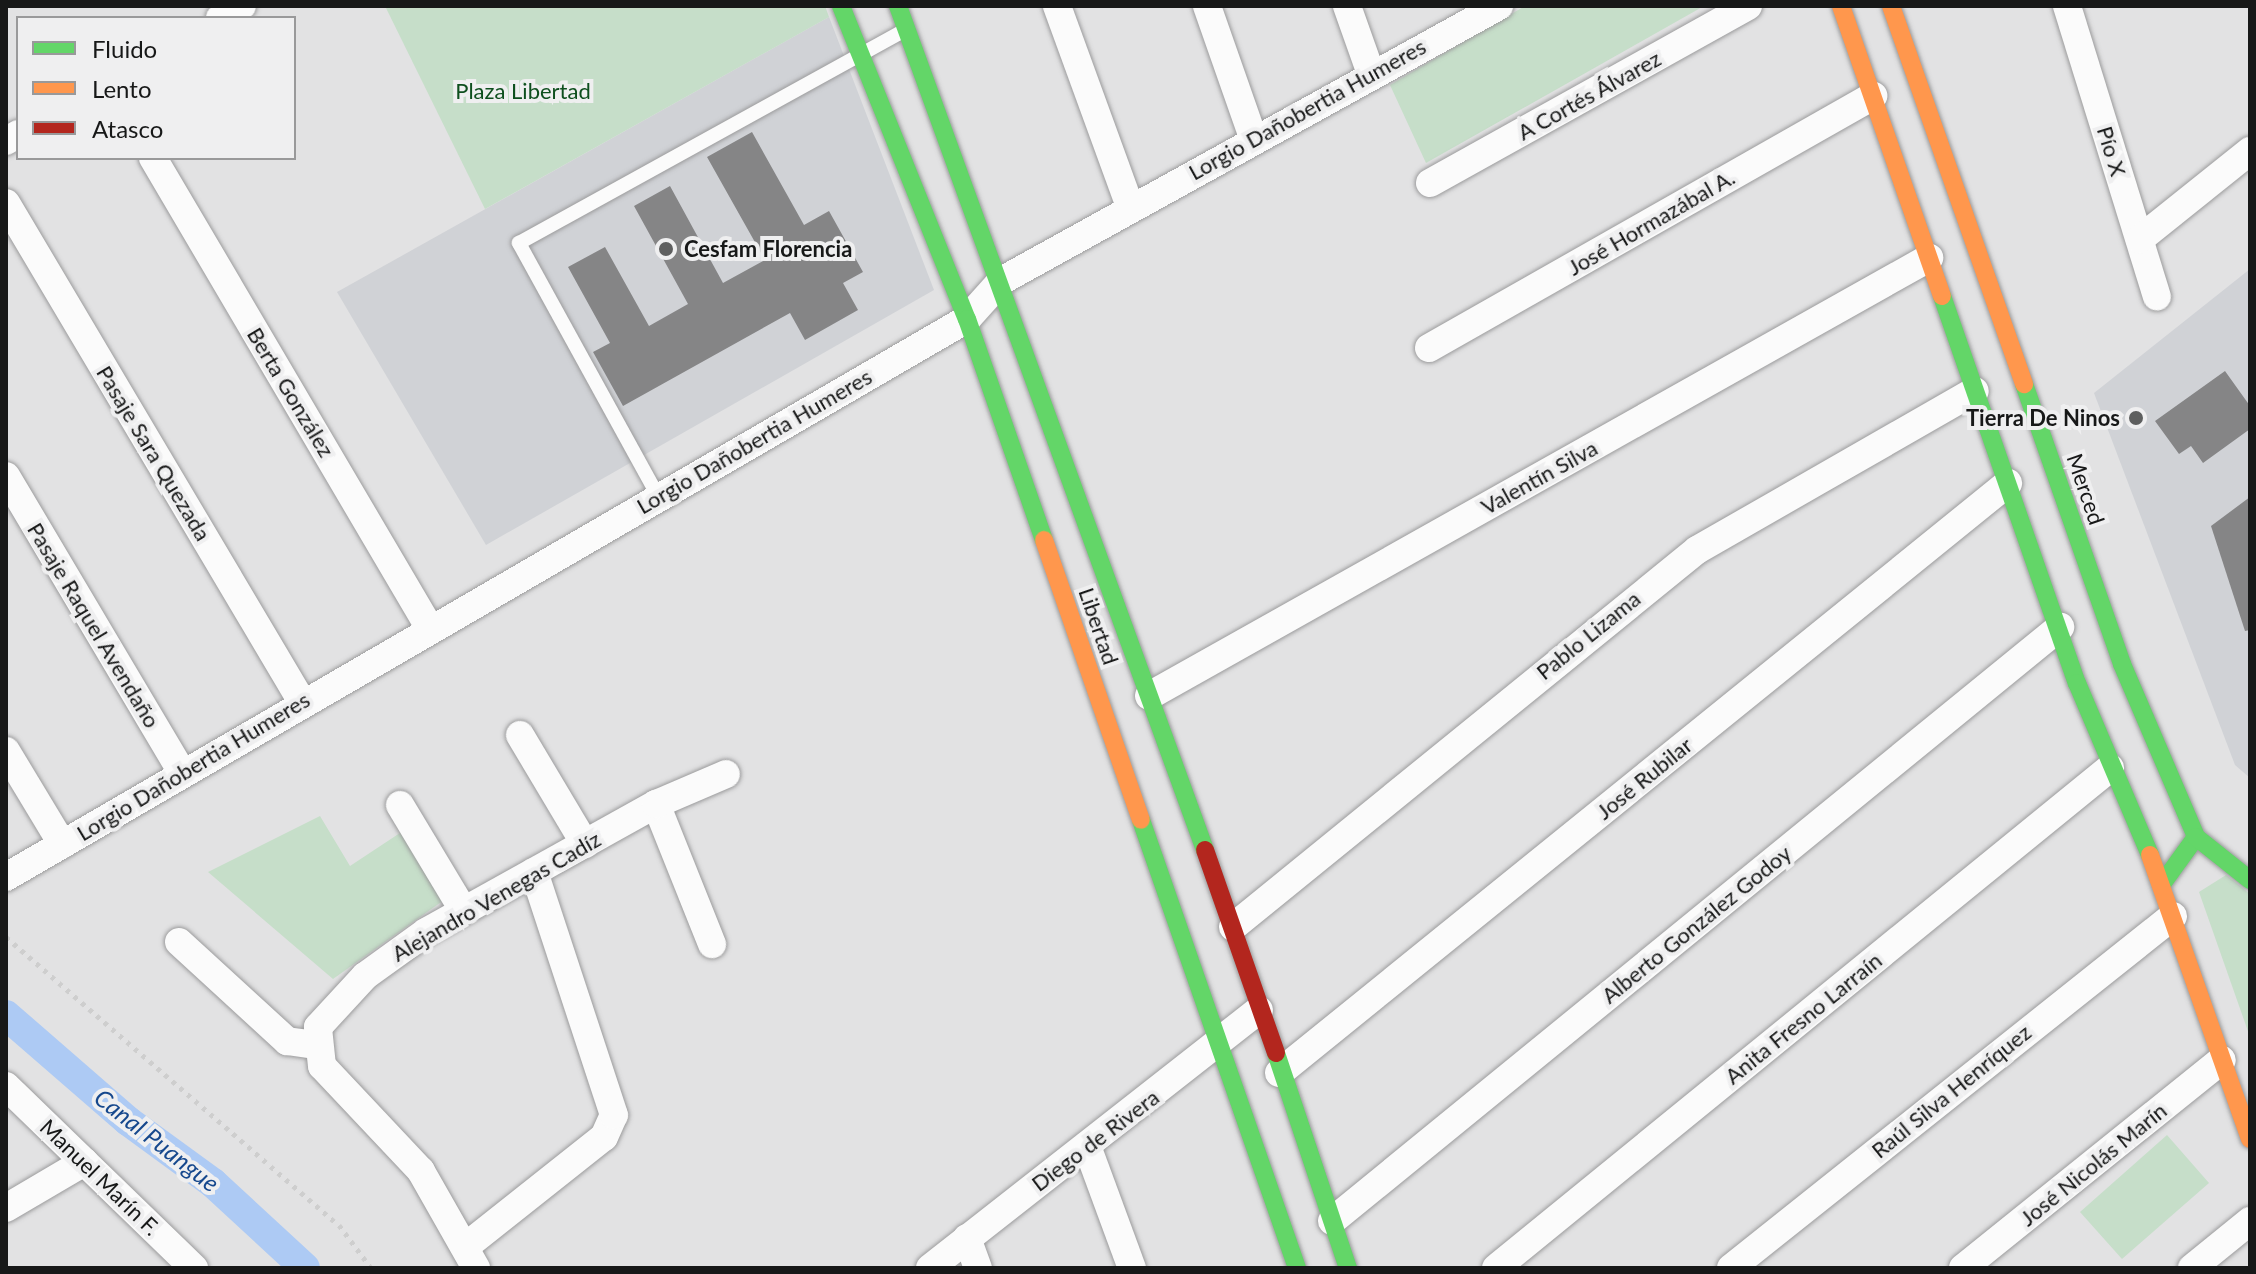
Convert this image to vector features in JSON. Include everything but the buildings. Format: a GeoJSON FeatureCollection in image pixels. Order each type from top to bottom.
{"type":"FeatureCollection","features":[{"type":"Feature","properties":{"kind":"street"},"geometry":{"type":"LineString","coordinates":[[224,16],[242,6]]}},
{"type":"Feature","properties":{"kind":"street","name":"Libertad"},"geometry":{"type":"LineString","coordinates":[[841,6],[856,51],[967,319],[1297,1268]]}},
{"type":"Feature","properties":{"kind":"street","name":"Libertad"},"geometry":{"type":"LineString","coordinates":[[898,6],[1001,281],[1233,927],[1279,1073],[1348,1268]]}},
{"type":"Feature","properties":{"kind":"street"},"geometry":{"type":"LineString","coordinates":[[1057,6],[1130,207]]}},
{"type":"Feature","properties":{"kind":"street"},"geometry":{"type":"LineString","coordinates":[[1207,6],[1253,137]]}},
{"type":"Feature","properties":{"kind":"street"},"geometry":{"type":"LineString","coordinates":[[1347,6],[1370,71]]}},
{"type":"Feature","properties":{"kind":"street","name":"Lorgio Dañobertia Humeres"},"geometry":{"type":"LineString","coordinates":[[6,877],[429,627],[967,319],[1001,281],[1370,71],[1499,6]]}},
{"type":"Feature","properties":{"kind":"street","name":"A Cortés Álvarez"},"geometry":{"type":"LineString","coordinates":[[1430,183],[1748,6]]}},
{"type":"Feature","properties":{"kind":"street"},"geometry":{"type":"LineString","coordinates":[[1841,6],[2110,768],[2162,884],[2250,1139]]}},
{"type":"Feature","properties":{"kind":"street","name":"Merced"},"geometry":{"type":"LineString","coordinates":[[1891,6],[2122,664],[2196,837]]}},
{"type":"Feature","properties":{"kind":"street","name":"Pío X"},"geometry":{"type":"LineString","coordinates":[[2067,6],[2157,296]]}},
{"type":"Feature","properties":{"kind":"street","name":"José Hormazábal A."},"geometry":{"type":"LineString","coordinates":[[1429,348],[1873,96]]}},
{"type":"Feature","properties":{"kind":"street"},"geometry":{"type":"LineString","coordinates":[[2140,239],[2250,151]]}},
{"type":"Feature","properties":{"kind":"street","name":"Berta González"},"geometry":{"type":"LineString","coordinates":[[154,160],[429,627]]}},
{"type":"Feature","properties":{"kind":"street","name":"Pasaje Sara Quezada"},"geometry":{"type":"LineString","coordinates":[[6,203],[302,702]]}},
{"type":"Feature","properties":{"kind":"street","name":"Valentín Silva"},"geometry":{"type":"LineString","coordinates":[[1149,696],[1929,258]]}},
{"type":"Feature","properties":{"kind":"street","name":"Pablo Lizama"},"geometry":{"type":"LineString","coordinates":[[1233,927],[1697,550],[1975,391]]}},
{"type":"Feature","properties":{"kind":"street","name":"Pasaje Raquel Avendaño"},"geometry":{"type":"LineString","coordinates":[[6,476],[182,773]]}},
{"type":"Feature","properties":{"kind":"street","name":"José Rubilar"},"geometry":{"type":"LineString","coordinates":[[1279,1073],[2008,483]]}},
{"type":"Feature","properties":{"kind":"street","name":"Alberto González Godoy"},"geometry":{"type":"LineString","coordinates":[[1332,1221],[2060,627]]}},
{"type":"Feature","properties":{"kind":"street"},"geometry":{"type":"LineString","coordinates":[[520,735],[585,844]]}},
{"type":"Feature","properties":{"kind":"street"},"geometry":{"type":"LineString","coordinates":[[6,751],[62,844]]}},
{"type":"Feature","properties":{"kind":"street","name":"Anita Fresno Larraín"},"geometry":{"type":"LineString","coordinates":[[1496,1268],[2110,768]]}},
{"type":"Feature","properties":{"kind":"street","name":"Alejandro Venegas Cadíz"},"geometry":{"type":"LineString","coordinates":[[315,1045],[323,1019],[365,976],[463,910],[656,804],[726,774]]}},
{"type":"Feature","properties":{"kind":"street"},"geometry":{"type":"LineString","coordinates":[[656,804],[712,944]]}},
{"type":"Feature","properties":{"kind":"street"},"geometry":{"type":"LineString","coordinates":[[400,805],[463,910]]}},
{"type":"Feature","properties":{"kind":"street"},"geometry":{"type":"LineString","coordinates":[[2162,884],[2196,837],[2250,880]]}},
{"type":"Feature","properties":{"kind":"street"},"geometry":{"type":"LineString","coordinates":[[179,942],[287,1041],[315,1045],[322,1066],[421,1171],[470,1258],[604,1137],[614,1115],[534,872]]}},
{"type":"Feature","properties":{"kind":"street","name":"Raúl Silva Henríquez"},"geometry":{"type":"LineString","coordinates":[[1731,1268],[2173,916]]}},
{"type":"Feature","properties":{"kind":"street","name":"Diego de Rivera"},"geometry":{"type":"LineString","coordinates":[[930,1268],[1259,1010]]}},
{"type":"Feature","properties":{"kind":"street","name":"José Nicolás Marín"},"geometry":{"type":"LineString","coordinates":[[1963,1268],[2222,1060]]}},
{"type":"Feature","properties":{"kind":"street","name":"Manuel Marín F."},"geometry":{"type":"LineString","coordinates":[[6,1086],[194,1268]]}},
{"type":"Feature","properties":{"kind":"street"},"geometry":{"type":"LineString","coordinates":[[1087,1146],[1132,1268]]}},
{"type":"Feature","properties":{"kind":"street"},"geometry":{"type":"LineString","coordinates":[[6,1208],[84,1162]]}},
{"type":"Feature","properties":{"kind":"street"},"geometry":{"type":"LineString","coordinates":[[2192,1268],[2250,1221]]}},
{"type":"Feature","properties":{"kind":"street"},"geometry":{"type":"LineString","coordinates":[[967,1238],[978,1268]]}},
{"type":"Feature","properties":{"kind":"lane"},"geometry":{"type":"LineString","coordinates":[[658,496],[519,243],[856,51],[906,28]]}},
{"type":"Feature","properties":{"kind":"path"},"geometry":{"type":"LineString","coordinates":[[6,937],[339,1225],[371,1268]]}},
{"type":"Feature","properties":{"kind":"shaded area","name":"Cesfam Florencia"},"geometry":{"type":"Polygon","coordinates":[[[829,17],[934,290],[486,545],[337,292],[829,17]]]}},
{"type":"Feature","properties":{"kind":"shaded area"},"geometry":{"type":"Polygon","coordinates":[[[2250,269],[2250,778],[2235,765],[2094,393],[2250,269]]]}},
{"type":"Feature","properties":{"kind":"green space","name":"Plaza Libertad"},"geometry":{"type":"Polygon","coordinates":[[[385,6],[825,6],[829,17],[485,209],[385,6]]]}},
{"type":"Feature","properties":{"kind":"green space"},"geometry":{"type":"Polygon","coordinates":[[[1525,6],[1704,6],[1426,163],[1390,85],[1525,6]]]}},
{"type":"Feature","properties":{"kind":"green space"},"geometry":{"type":"Polygon","coordinates":[[[320,816],[350,866],[406,829],[444,900],[333,979],[208,872],[320,816]]]}},
{"type":"Feature","properties":{"kind":"green space"},"geometry":{"type":"Polygon","coordinates":[[[2226,875],[2250,894],[2250,1037],[2199,892],[2226,875]]]}},
{"type":"Feature","properties":{"kind":"green space"},"geometry":{"type":"Polygon","coordinates":[[[2167,1135],[2209,1183],[2122,1259],[2080,1212],[2167,1135]]]}},
{"type":"Feature","properties":{"kind":"waterway","name":"Canal Puangue"},"geometry":{"type":"LineString","coordinates":[[6,1015],[128,1121],[213,1183],[305,1268]]}},
{"type":"Feature","properties":{"kind":"traffic: fast"},"geometry":{"type":"LineString","coordinates":[[841,6],[967,319],[1044,540]]}},
{"type":"Feature","properties":{"kind":"traffic: fast"},"geometry":{"type":"LineString","coordinates":[[898,6],[1205,850]]}},
{"type":"Feature","properties":{"kind":"traffic: fast"},"geometry":{"type":"LineString","coordinates":[[1942,296],[2077,683],[2150,855]]}},
{"type":"Feature","properties":{"kind":"traffic: fast"},"geometry":{"type":"LineString","coordinates":[[2024,384],[2122,664],[2196,837],[2162,884]]}},
{"type":"Feature","properties":{"kind":"traffic: fast"},"geometry":{"type":"LineString","coordinates":[[1141,820],[1297,1268]]}},
{"type":"Feature","properties":{"kind":"traffic: fast"},"geometry":{"type":"LineString","coordinates":[[2196,837],[2250,880]]}},
{"type":"Feature","properties":{"kind":"traffic: fast"},"geometry":{"type":"LineString","coordinates":[[1276,1053],[1348,1268]]}},
{"type":"Feature","properties":{"kind":"traffic: slow"},"geometry":{"type":"LineString","coordinates":[[1841,6],[1942,296]]}},
{"type":"Feature","properties":{"kind":"traffic: slow"},"geometry":{"type":"LineString","coordinates":[[1891,6],[2024,384]]}},
{"type":"Feature","properties":{"kind":"traffic: slow"},"geometry":{"type":"LineString","coordinates":[[1044,540],[1141,820]]}},
{"type":"Feature","properties":{"kind":"traffic: slow"},"geometry":{"type":"LineString","coordinates":[[2150,855],[2250,1139]]}},
{"type":"Feature","properties":{"kind":"traffic: jam"},"geometry":{"type":"LineString","coordinates":[[1205,850],[1276,1053]]}},
{"type":"Feature","properties":{"kind":"place","name":"Cesfam Florencia"},"geometry":{"type":"Point","coordinates":[666,249]}},
{"type":"Feature","properties":{"kind":"place","name":"Tierra De Ninos"},"geometry":{"type":"Point","coordinates":[2136,418]}}]}
